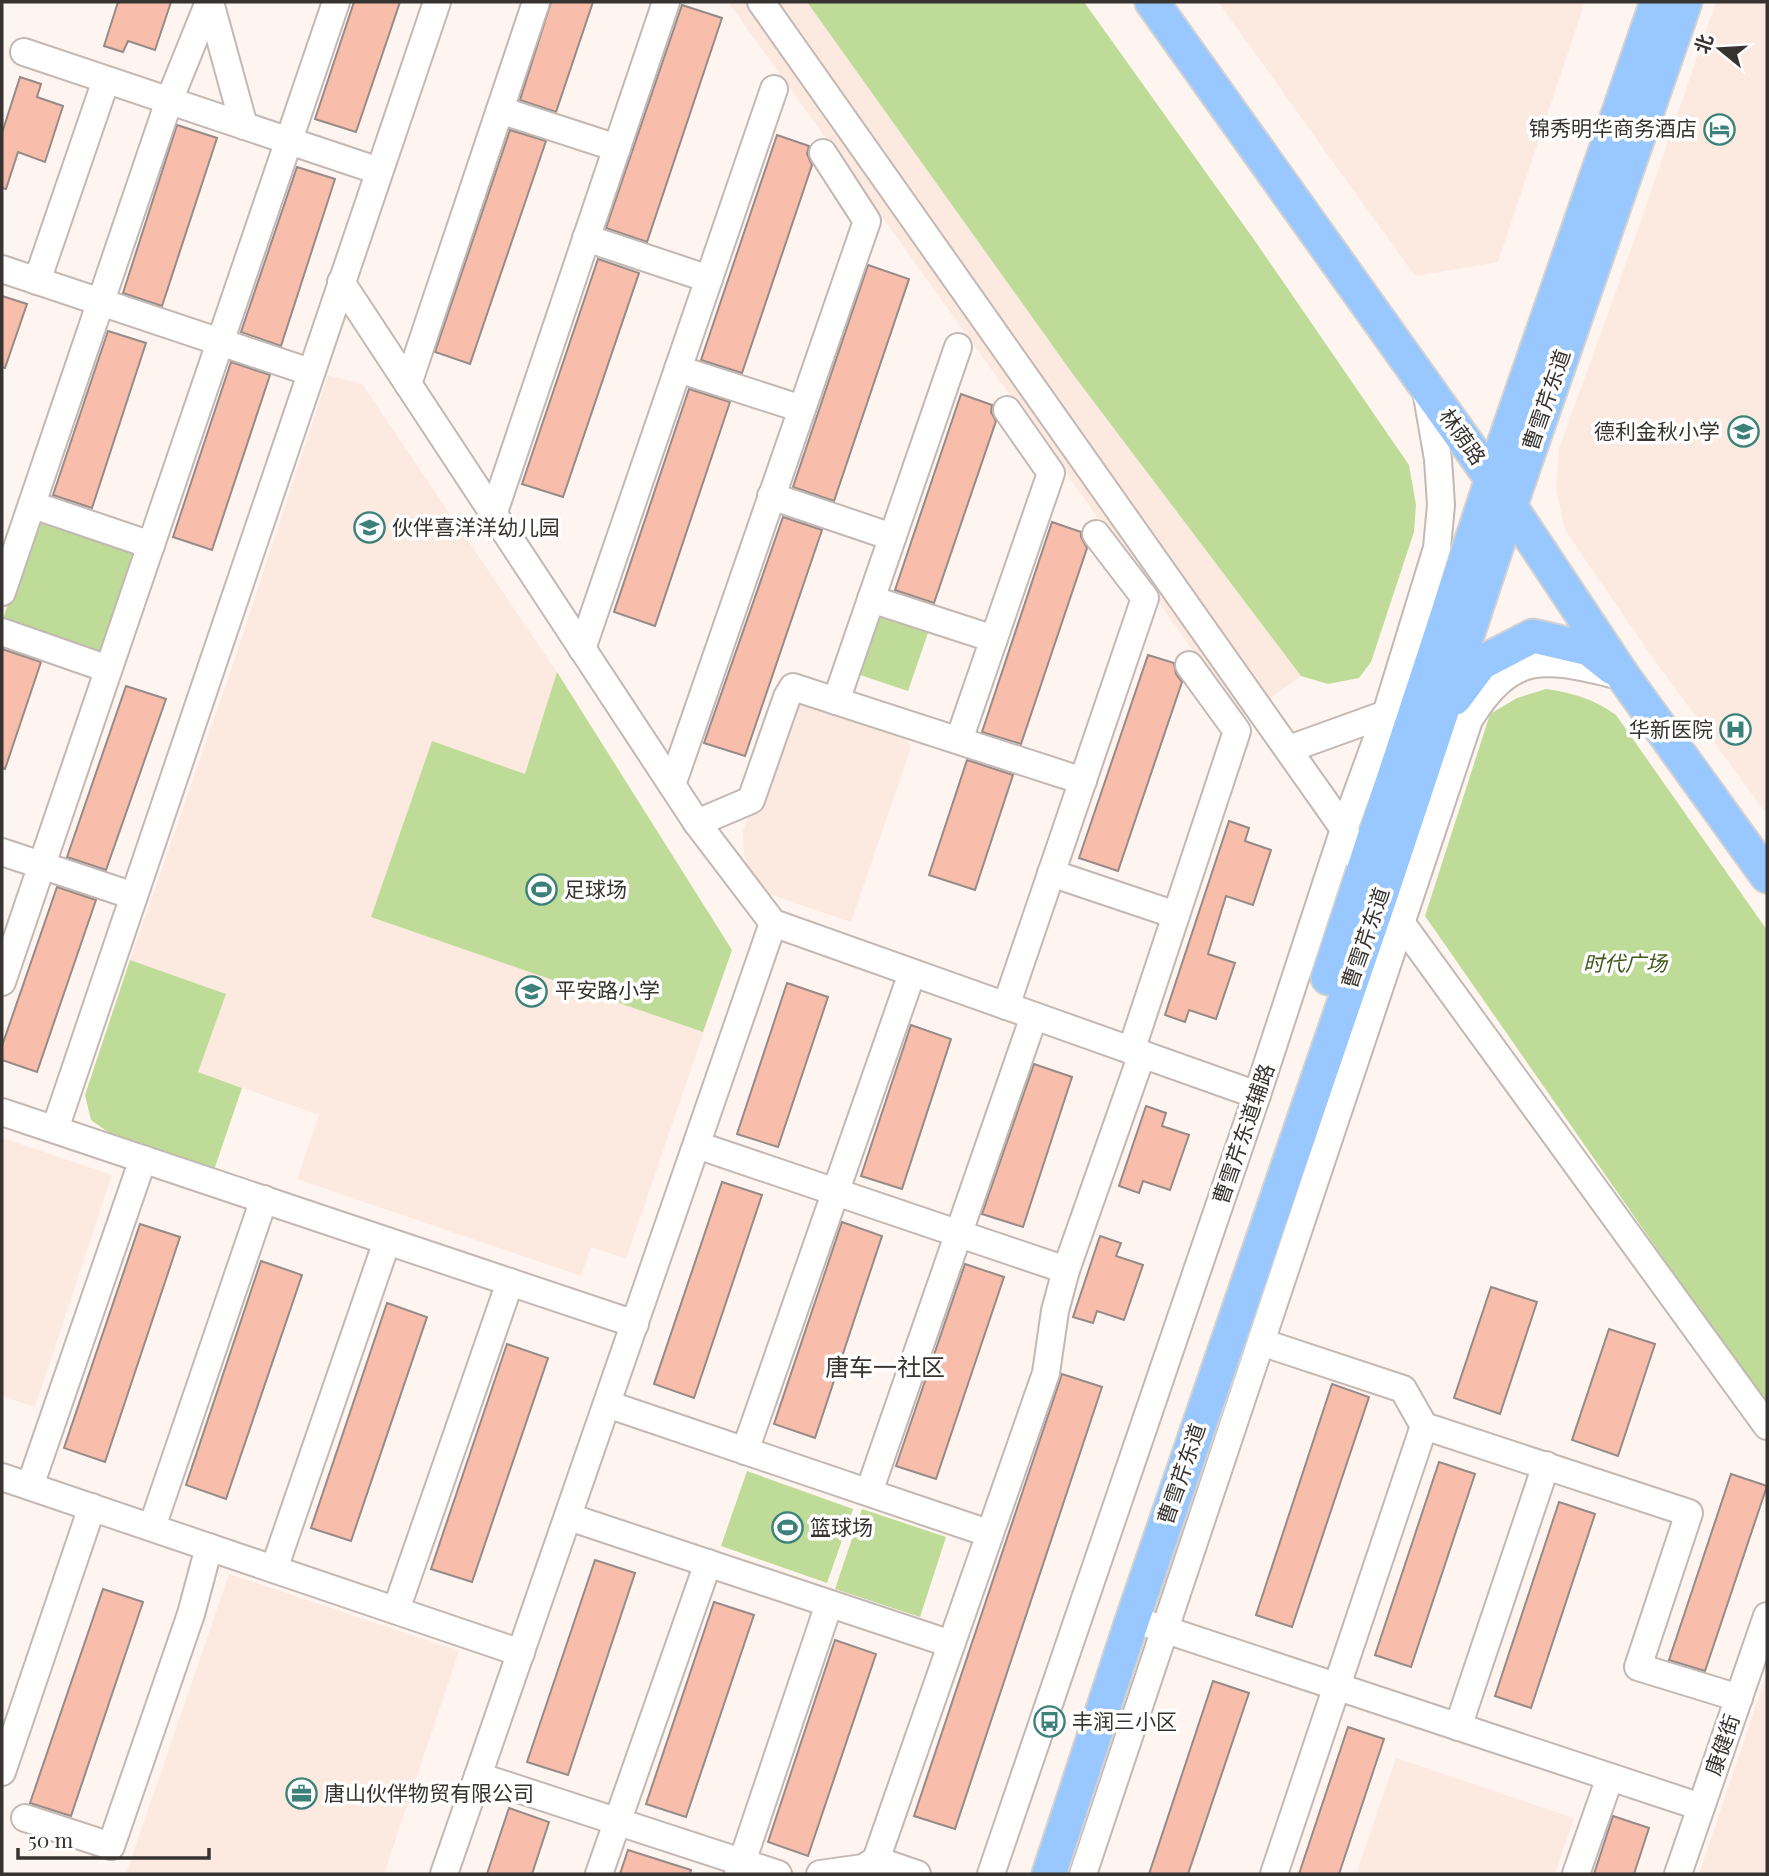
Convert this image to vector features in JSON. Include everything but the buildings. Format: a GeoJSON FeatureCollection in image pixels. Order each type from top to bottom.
{"type":"FeatureCollection","features":[{"type":"Feature","properties":{"kind":"main road","name":"林荫路"},"geometry":{"type":"LineString","coordinates":[[1152,2],[1492,479],[1623,676],[1767,876]]}},
{"type":"Feature","properties":{"kind":"main road","name":"曹雪芹东道"},"geometry":{"type":"LineString","coordinates":[[1049,1874],[1372,883],[1492,479],[1657,2]]}},
{"type":"Feature","properties":{"kind":"main road","name":"曹雪芹东道"},"geometry":{"type":"LineString","coordinates":[[1026,1874],[1372,883],[1439,720],[1510,506],[1685,2]]}},
{"type":"Feature","properties":{"kind":"main road"},"geometry":{"type":"LineString","coordinates":[[1439,720],[1481,663],[1533,636],[1589,649],[1623,676]]}},
{"type":"Feature","properties":{"kind":"street"},"geometry":{"type":"LineString","coordinates":[[4,575],[33,505],[169,101],[209,2]]}},
{"type":"Feature","properties":{"kind":"street"},"geometry":{"type":"LineString","coordinates":[[209,2],[243,126]]}},
{"type":"Feature","properties":{"kind":"street"},"geometry":{"type":"LineString","coordinates":[[2,982],[336,2]]}},
{"type":"Feature","properties":{"kind":"street"},"geometry":{"type":"LineString","coordinates":[[55,1129],[310,372],[438,2]]}},
{"type":"Feature","properties":{"kind":"street"},"geometry":{"type":"LineString","coordinates":[[408,384],[536,2]]}},
{"type":"Feature","properties":{"kind":"street"},"geometry":{"type":"LineString","coordinates":[[493,514],[666,2]]}},
{"type":"Feature","properties":{"kind":"street"},"geometry":{"type":"LineString","coordinates":[[761,2],[1289,749],[1344,829],[1372,883],[1767,1426]]}},
{"type":"Feature","properties":{"kind":"street"},"geometry":{"type":"LineString","coordinates":[[24,52],[379,171]]}},
{"type":"Feature","properties":{"kind":"street"},"geometry":{"type":"LineString","coordinates":[[37,281],[106,80]]}},
{"type":"Feature","properties":{"kind":"street"},"geometry":{"type":"LineString","coordinates":[[582,649],[774,89]]}},
{"type":"Feature","properties":{"kind":"street"},"geometry":{"type":"LineString","coordinates":[[500,110],[617,148]]}},
{"type":"Feature","properties":{"kind":"street"},"geometry":{"type":"LineString","coordinates":[[672,785],[867,221],[822,153]]}},
{"type":"Feature","properties":{"kind":"street"},"geometry":{"type":"LineString","coordinates":[[586,238],[709,279]]}},
{"type":"Feature","properties":{"kind":"street"},"geometry":{"type":"LineString","coordinates":[[2,269],[310,372]]}},
{"type":"Feature","properties":{"kind":"street"},"geometry":{"type":"LineString","coordinates":[[341,282],[697,823],[773,923],[1257,1095]]}},
{"type":"Feature","properties":{"kind":"street"},"geometry":{"type":"LineString","coordinates":[[835,701],[958,347]]}},
{"type":"Feature","properties":{"kind":"street"},"geometry":{"type":"LineString","coordinates":[[678,369],[802,409]]}},
{"type":"Feature","properties":{"kind":"street","name":"曹雪芹东道辅路"},"geometry":{"type":"LineString","coordinates":[[991,1874],[1257,1095],[1344,829],[1386,714],[1437,548],[1441,505],[1438,459],[1425,385]]}},
{"type":"Feature","properties":{"kind":"street"},"geometry":{"type":"LineString","coordinates":[[959,740],[1051,473],[1007,410]]}},
{"type":"Feature","properties":{"kind":"street"},"geometry":{"type":"LineString","coordinates":[[771,496],[892,537]]}},
{"type":"Feature","properties":{"kind":"street"},"geometry":{"type":"LineString","coordinates":[[33,505],[151,545]]}},
{"type":"Feature","properties":{"kind":"street"},"geometry":{"type":"LineString","coordinates":[[1006,1006],[1146,598],[1096,534]]}},
{"type":"Feature","properties":{"kind":"street"},"geometry":{"type":"LineString","coordinates":[[871,599],[994,639]]}},
{"type":"Feature","properties":{"kind":"street"},"geometry":{"type":"LineString","coordinates":[[2,632],[108,669]]}},
{"type":"Feature","properties":{"kind":"street"},"geometry":{"type":"LineString","coordinates":[[1083,1874],[1469,720],[1485,694],[1504,676],[1534,664],[1567,664],[1623,676]]}},
{"type":"Feature","properties":{"kind":"street"},"geometry":{"type":"LineString","coordinates":[[820,1874],[863,1868],[876,1860],[1046,1373],[1055,1311],[1066,1270],[1136,1052],[1176,915],[1237,731],[1189,665]]}},
{"type":"Feature","properties":{"kind":"street"},"geometry":{"type":"LineString","coordinates":[[697,823],[751,800],[787,697],[793,687],[1083,781]]}},
{"type":"Feature","properties":{"kind":"street"},"geometry":{"type":"LineString","coordinates":[[1289,749],[1386,714]]}},
{"type":"Feature","properties":{"kind":"street"},"geometry":{"type":"LineString","coordinates":[[2,852],[134,896]]}},
{"type":"Feature","properties":{"kind":"street"},"geometry":{"type":"LineString","coordinates":[[1051,873],[1176,915]]}},
{"type":"Feature","properties":{"kind":"street"},"geometry":{"type":"LineString","coordinates":[[444,1874],[773,923]]}},
{"type":"Feature","properties":{"kind":"street"},"geometry":{"type":"LineString","coordinates":[[745,1451],[912,972]]}},
{"type":"Feature","properties":{"kind":"street"},"geometry":{"type":"LineString","coordinates":[[869,1492],[1034,1016]]}},
{"type":"Feature","properties":{"kind":"street"},"geometry":{"type":"LineString","coordinates":[[2,1112],[635,1324]]}},
{"type":"Feature","properties":{"kind":"street"},"geometry":{"type":"LineString","coordinates":[[697,1145],[1066,1270]]}},
{"type":"Feature","properties":{"kind":"street"},"geometry":{"type":"LineString","coordinates":[[30,1486],[143,1159]]}},
{"type":"Feature","properties":{"kind":"street"},"geometry":{"type":"LineString","coordinates":[[152,1527],[264,1199]]}},
{"type":"Feature","properties":{"kind":"street"},"geometry":{"type":"LineString","coordinates":[[274,1569],[387,1241]]}},
{"type":"Feature","properties":{"kind":"street"},"geometry":{"type":"LineString","coordinates":[[396,1610],[510,1282]]}},
{"type":"Feature","properties":{"kind":"street"},"geometry":{"type":"LineString","coordinates":[[1261,1342],[1403,1389],[1424,1426],[1689,1513],[1638,1667],[1739,1698]]}},
{"type":"Feature","properties":{"kind":"street"},"geometry":{"type":"LineString","coordinates":[[607,1404],[988,1533]]}},
{"type":"Feature","properties":{"kind":"street"},"geometry":{"type":"LineString","coordinates":[[1274,1874],[1424,1426]]}},
{"type":"Feature","properties":{"kind":"street"},"geometry":{"type":"LineString","coordinates":[[1458,1727],[1546,1465]]}},
{"type":"Feature","properties":{"kind":"street"},"geometry":{"type":"LineString","coordinates":[[2,1477],[521,1653]]}},
{"type":"Feature","properties":{"kind":"street"},"geometry":{"type":"LineString","coordinates":[[2,1772],[92,1507]]}},
{"type":"Feature","properties":{"kind":"street"},"geometry":{"type":"LineString","coordinates":[[569,1517],[951,1644]]}},
{"type":"Feature","properties":{"kind":"street"},"geometry":{"type":"LineString","coordinates":[[24,1818],[111,1846],[191,1614],[209,1548]]}},
{"type":"Feature","properties":{"kind":"street"},"geometry":{"type":"LineString","coordinates":[[599,1874],[708,1563]]}},
{"type":"Feature","properties":{"kind":"street"},"geometry":{"type":"LineString","coordinates":[[740,1868],[829,1604]]}},
{"type":"Feature","properties":{"kind":"street","name":"康健街"},"geometry":{"type":"LineString","coordinates":[[1678,1874],[1767,1616]]}},
{"type":"Feature","properties":{"kind":"street"},"geometry":{"type":"LineString","coordinates":[[1133,1618],[1701,1807]]}},
{"type":"Feature","properties":{"kind":"street"},"geometry":{"type":"LineString","coordinates":[[478,1776],[618,1822],[740,1868],[778,1874]]}},
{"type":"Feature","properties":{"kind":"street"},"geometry":{"type":"LineString","coordinates":[[1576,1874],[1610,1777]]}},
{"type":"Feature","properties":{"kind":"street"},"geometry":{"type":"LineString","coordinates":[[876,1860],[917,1874]]}},
{"type":"Feature","properties":{"kind":"shaded area"},"geometry":{"type":"Polygon","coordinates":[[[728,2],[807,2],[1072,373],[1301,676],[1242,719],[728,2]]]}},
{"type":"Feature","properties":{"kind":"shaded area"},"geometry":{"type":"Polygon","coordinates":[[[1218,2],[1585,2],[1498,262],[1415,276],[1218,2]]]}},
{"type":"Feature","properties":{"kind":"shaded area"},"geometry":{"type":"Polygon","coordinates":[[[1716,2],[1767,2],[1767,815],[1643,644],[1565,530],[1556,489],[1559,449],[1716,2]]]}},
{"type":"Feature","properties":{"kind":"shaded area"},"geometry":{"type":"Polygon","coordinates":[[[328,375],[362,384],[557,672],[526,773],[732,950],[626,1259],[591,1247],[581,1276],[297,1179],[319,1115],[198,1072],[225,994],[130,960],[230,673],[328,375]]]}},
{"type":"Feature","properties":{"kind":"shaded area"},"geometry":{"type":"Polygon","coordinates":[[[804,697],[902,731],[911,748],[851,922],[766,893],[751,877],[744,853],[743,831],[792,701],[804,697]]]}},
{"type":"Feature","properties":{"kind":"shaded area"},"geometry":{"type":"Polygon","coordinates":[[[2,1138],[112,1175],[35,1407],[2,1396],[2,1138]]]}},
{"type":"Feature","properties":{"kind":"shaded area"},"geometry":{"type":"Polygon","coordinates":[[[229,1574],[459,1651],[384,1874],[126,1874],[229,1574]]]}},
{"type":"Feature","properties":{"kind":"shaded area"},"geometry":{"type":"Polygon","coordinates":[[[1767,1672],[1767,1874],[1699,1874],[1767,1672]]]}},
{"type":"Feature","properties":{"kind":"shaded area"},"geometry":{"type":"Polygon","coordinates":[[[1396,1758],[1574,1818],[1555,1874],[1356,1874],[1396,1758]]]}},
{"type":"Feature","properties":{"kind":"green space"},"geometry":{"type":"Polygon","coordinates":[[[807,2],[1084,2],[1255,241],[1409,465],[1416,505],[1414,532],[1371,662],[1359,678],[1328,684],[1301,676],[1072,373],[807,2]]]}},
{"type":"Feature","properties":{"kind":"green space"},"geometry":{"type":"Polygon","coordinates":[[[38,512],[137,545],[99,660],[2,622],[38,512]]]}},
{"type":"Feature","properties":{"kind":"green space"},"geometry":{"type":"Polygon","coordinates":[[[877,616],[928,633],[908,691],[857,674],[877,616]]]}},
{"type":"Feature","properties":{"kind":"green space"},"geometry":{"type":"Polygon","coordinates":[[[557,672],[732,950],[703,1032],[371,917],[432,741],[525,774],[557,672]]]}},
{"type":"Feature","properties":{"kind":"green space","name":"时代广场"},"geometry":{"type":"Polygon","coordinates":[[[1546,689],[1583,698],[1616,715],[1767,930],[1767,1407],[1425,916],[1490,714],[1517,698],[1546,689]]]}},
{"type":"Feature","properties":{"kind":"green space"},"geometry":{"type":"Polygon","coordinates":[[[130,960],[226,994],[198,1072],[242,1088],[214,1170],[111,1134],[91,1120],[85,1095],[130,960]]]}},
{"type":"Feature","properties":{"kind":"green space","name":"篮球场"},"geometry":{"type":"Polygon","coordinates":[[[747,1471],[853,1509],[827,1583],[721,1546],[747,1471]]]}},
{"type":"Feature","properties":{"kind":"green space"},"geometry":{"type":"Polygon","coordinates":[[[862,1509],[946,1537],[920,1617],[835,1589],[862,1509]]]}},
{"type":"Feature","properties":{"kind":"place","name":"锦秀明华商务酒店"},"geometry":{"type":"Point","coordinates":[1720,129]}},
{"type":"Feature","properties":{"kind":"place","name":"德利金秋小学"},"geometry":{"type":"Point","coordinates":[1743,432]}},
{"type":"Feature","properties":{"kind":"place","name":"伙伴喜洋洋幼儿园"},"geometry":{"type":"Point","coordinates":[369,528]}},
{"type":"Feature","properties":{"kind":"place","name":"华新医院"},"geometry":{"type":"Point","coordinates":[1736,730]}},
{"type":"Feature","properties":{"kind":"place","name":"足球场"},"geometry":{"type":"Point","coordinates":[541,890]}},
{"type":"Feature","properties":{"kind":"place","name":"平安路小学"},"geometry":{"type":"Point","coordinates":[532,991]}},
{"type":"Feature","properties":{"kind":"place","name":"篮球场"},"geometry":{"type":"Point","coordinates":[787,1528]}},
{"type":"Feature","properties":{"kind":"place","name":"丰润三小区"},"geometry":{"type":"Point","coordinates":[1049,1722]}},
{"type":"Feature","properties":{"kind":"place","name":"唐山伙伴物贸有限公司"},"geometry":{"type":"Point","coordinates":[301,1794]}},
{"type":"Feature","properties":{"kind":"district","name":"唐车一社区"},"geometry":{"type":"Point","coordinates":[885,1368]}}]}
